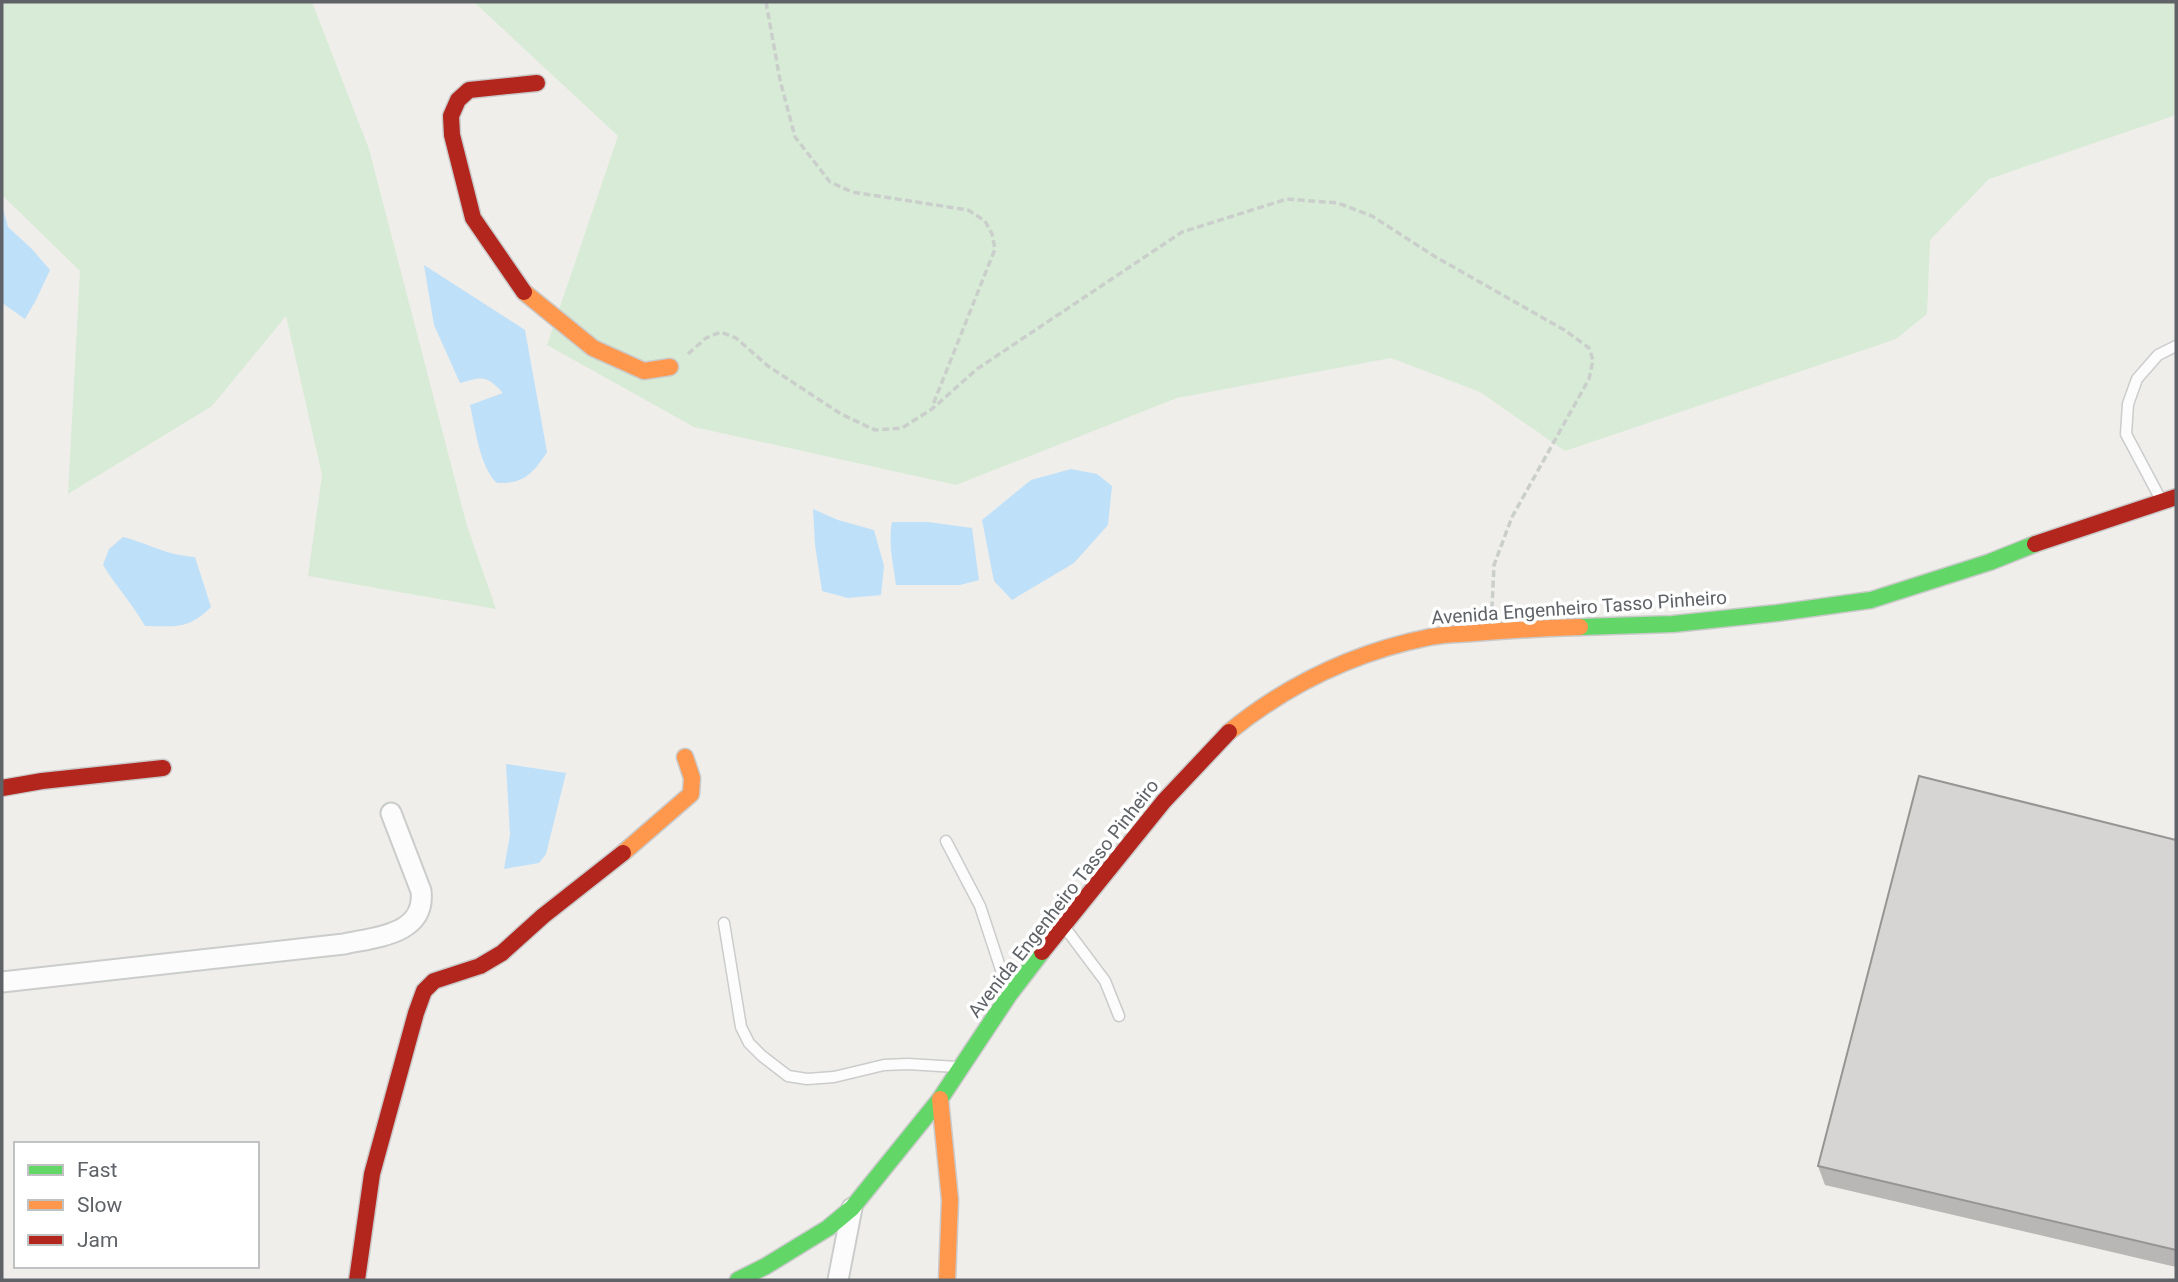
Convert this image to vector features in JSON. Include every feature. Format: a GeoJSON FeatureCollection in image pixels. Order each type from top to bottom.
{"type":"FeatureCollection","features":[{"type":"Feature","properties":{"kind":"main road"},"geometry":{"type":"LineString","coordinates":[[537,83],[469,90],[458,100],[451,116],[452,135],[473,218],[522,289],[593,348],[644,371],[670,368]]}},
{"type":"Feature","properties":{"kind":"main road","name":"Avenida Engenheiro Tasso Pinheiro"},"geometry":{"type":"LineString","coordinates":[[738,1280],[828,1228],[852,1208],[940,1099],[1009,995],[1164,801],[1221,738],[1280,694],[1363,656],[1431,637],[1530,628],[1673,624],[1871,600],[1990,562],[2031,545],[2169,499]]}},
{"type":"Feature","properties":{"kind":"main road"},"geometry":{"type":"LineString","coordinates":[[357,1280],[372,1174],[415,1013],[424,991],[434,981],[480,966],[502,953],[691,794],[692,778],[685,757]]}},
{"type":"Feature","properties":{"kind":"main road"},"geometry":{"type":"LineString","coordinates":[[2,788],[163,768]]}},
{"type":"Feature","properties":{"kind":"main road"},"geometry":{"type":"LineString","coordinates":[[940,1099],[950,1200],[947,1280]]}},
{"type":"Feature","properties":{"kind":"street"},"geometry":{"type":"LineString","coordinates":[[2,982],[330,945],[394,933],[409,924],[422,901],[421,891],[391,813]]}},
{"type":"Feature","properties":{"kind":"street"},"geometry":{"type":"LineString","coordinates":[[838,1280],[852,1208]]}},
{"type":"Feature","properties":{"kind":"lane"},"geometry":{"type":"LineString","coordinates":[[2169,499],[2126,434],[2128,404],[2137,379],[2158,355],[2176,346]]}},
{"type":"Feature","properties":{"kind":"lane"},"geometry":{"type":"LineString","coordinates":[[946,841],[980,906],[1009,995]]}},
{"type":"Feature","properties":{"kind":"lane"},"geometry":{"type":"LineString","coordinates":[[724,923],[741,1027],[762,1056],[788,1076],[807,1079],[834,1077],[884,1065],[961,1067]]}},
{"type":"Feature","properties":{"kind":"lane"},"geometry":{"type":"LineString","coordinates":[[1063,926],[1105,981],[1119,1016]]}},
{"type":"Feature","properties":{"kind":"path"},"geometry":{"type":"LineString","coordinates":[[766,2],[780,80],[795,137],[830,182],[852,192],[968,210],[985,221],[992,234],[995,249],[932,409]]}},
{"type":"Feature","properties":{"kind":"path"},"geometry":{"type":"LineString","coordinates":[[670,368],[706,338],[721,332],[736,338],[768,366],[841,414],[875,430],[902,428],[932,409],[977,369],[1182,233],[1287,199],[1338,203],[1372,216],[1434,256],[1566,331],[1589,348],[1593,360],[1589,379],[1512,517],[1494,565],[1490,631]]}},
{"type":"Feature","properties":{"kind":"green space"},"geometry":{"type":"Polygon","coordinates":[[[2,2],[312,2],[369,149],[467,526],[496,609],[308,576],[322,475],[286,316],[212,406],[68,494],[80,271],[2,195],[2,2]]]}},
{"type":"Feature","properties":{"kind":"green space"},"geometry":{"type":"Polygon","coordinates":[[[474,2],[2176,2],[2176,115],[1989,179],[1930,240],[1927,314],[1896,339],[1565,451],[1480,392],[1391,358],[1177,398],[956,485],[694,427],[547,345],[618,136],[474,2]]]}},
{"type":"Feature","properties":{"kind":"water"},"geometry":{"type":"Polygon","coordinates":[[[2,205],[8,227],[50,270],[25,319],[2,303],[2,205]]]}},
{"type":"Feature","properties":{"kind":"water"},"geometry":{"type":"Polygon","coordinates":[[[424,265],[525,330],[547,452],[532,472],[521,479],[497,483],[486,468],[470,405],[503,393],[488,380],[474,379],[460,383],[434,325],[424,265]]]}},
{"type":"Feature","properties":{"kind":"water"},"geometry":{"type":"Polygon","coordinates":[[[1071,469],[1097,474],[1112,486],[1108,525],[1074,563],[1012,600],[994,581],[982,520],[1031,480],[1071,469]]]}},
{"type":"Feature","properties":{"kind":"water"},"geometry":{"type":"Polygon","coordinates":[[[813,509],[838,520],[874,530],[884,566],[881,595],[848,598],[822,591],[813,509]]]}},
{"type":"Feature","properties":{"kind":"water"},"geometry":{"type":"Polygon","coordinates":[[[892,522],[928,522],[972,528],[979,580],[960,585],[896,585],[891,546],[892,522]]]}},
{"type":"Feature","properties":{"kind":"water"},"geometry":{"type":"Polygon","coordinates":[[[123,537],[167,552],[195,557],[211,607],[188,623],[145,626],[103,565],[109,549],[123,537]]]}},
{"type":"Feature","properties":{"kind":"water"},"geometry":{"type":"Polygon","coordinates":[[[506,764],[566,773],[546,854],[539,863],[504,869],[510,835],[506,764]]]}},
{"type":"Feature","properties":{"kind":"building"},"geometry":{"type":"Polygon","coordinates":[[[1919,776],[2176,840],[2176,1250],[1818,1166],[1919,776]]]}},
{"type":"Feature","properties":{"kind":"traffic: fast"},"geometry":{"type":"LineString","coordinates":[[1580,627],[1673,624],[1871,600],[1990,562],[2035,544]]}},
{"type":"Feature","properties":{"kind":"traffic: fast"},"geometry":{"type":"LineString","coordinates":[[738,1280],[828,1228],[852,1208],[940,1099],[1009,995],[1042,952]]}},
{"type":"Feature","properties":{"kind":"traffic: slow"},"geometry":{"type":"LineString","coordinates":[[524,292],[593,348],[644,371],[670,367]]}},
{"type":"Feature","properties":{"kind":"traffic: slow"},"geometry":{"type":"LineString","coordinates":[[1229,732],[1299,685],[1375,651],[1441,635],[1580,627]]}},
{"type":"Feature","properties":{"kind":"traffic: slow"},"geometry":{"type":"LineString","coordinates":[[623,853],[691,794],[692,778],[685,757]]}},
{"type":"Feature","properties":{"kind":"traffic: slow"},"geometry":{"type":"LineString","coordinates":[[940,1099],[950,1200],[947,1280]]}},
{"type":"Feature","properties":{"kind":"traffic: jam"},"geometry":{"type":"LineString","coordinates":[[524,292],[473,218],[452,135],[451,116],[458,100],[469,90],[537,83]]}},
{"type":"Feature","properties":{"kind":"traffic: jam"},"geometry":{"type":"LineString","coordinates":[[2035,544],[2176,497]]}},
{"type":"Feature","properties":{"kind":"traffic: jam"},"geometry":{"type":"LineString","coordinates":[[1042,952],[1164,801],[1229,732]]}},
{"type":"Feature","properties":{"kind":"traffic: jam"},"geometry":{"type":"LineString","coordinates":[[2,788],[163,768]]}},
{"type":"Feature","properties":{"kind":"traffic: jam"},"geometry":{"type":"LineString","coordinates":[[357,1280],[372,1174],[424,991],[434,981],[480,966],[502,953],[543,916],[623,853]]}}]}
